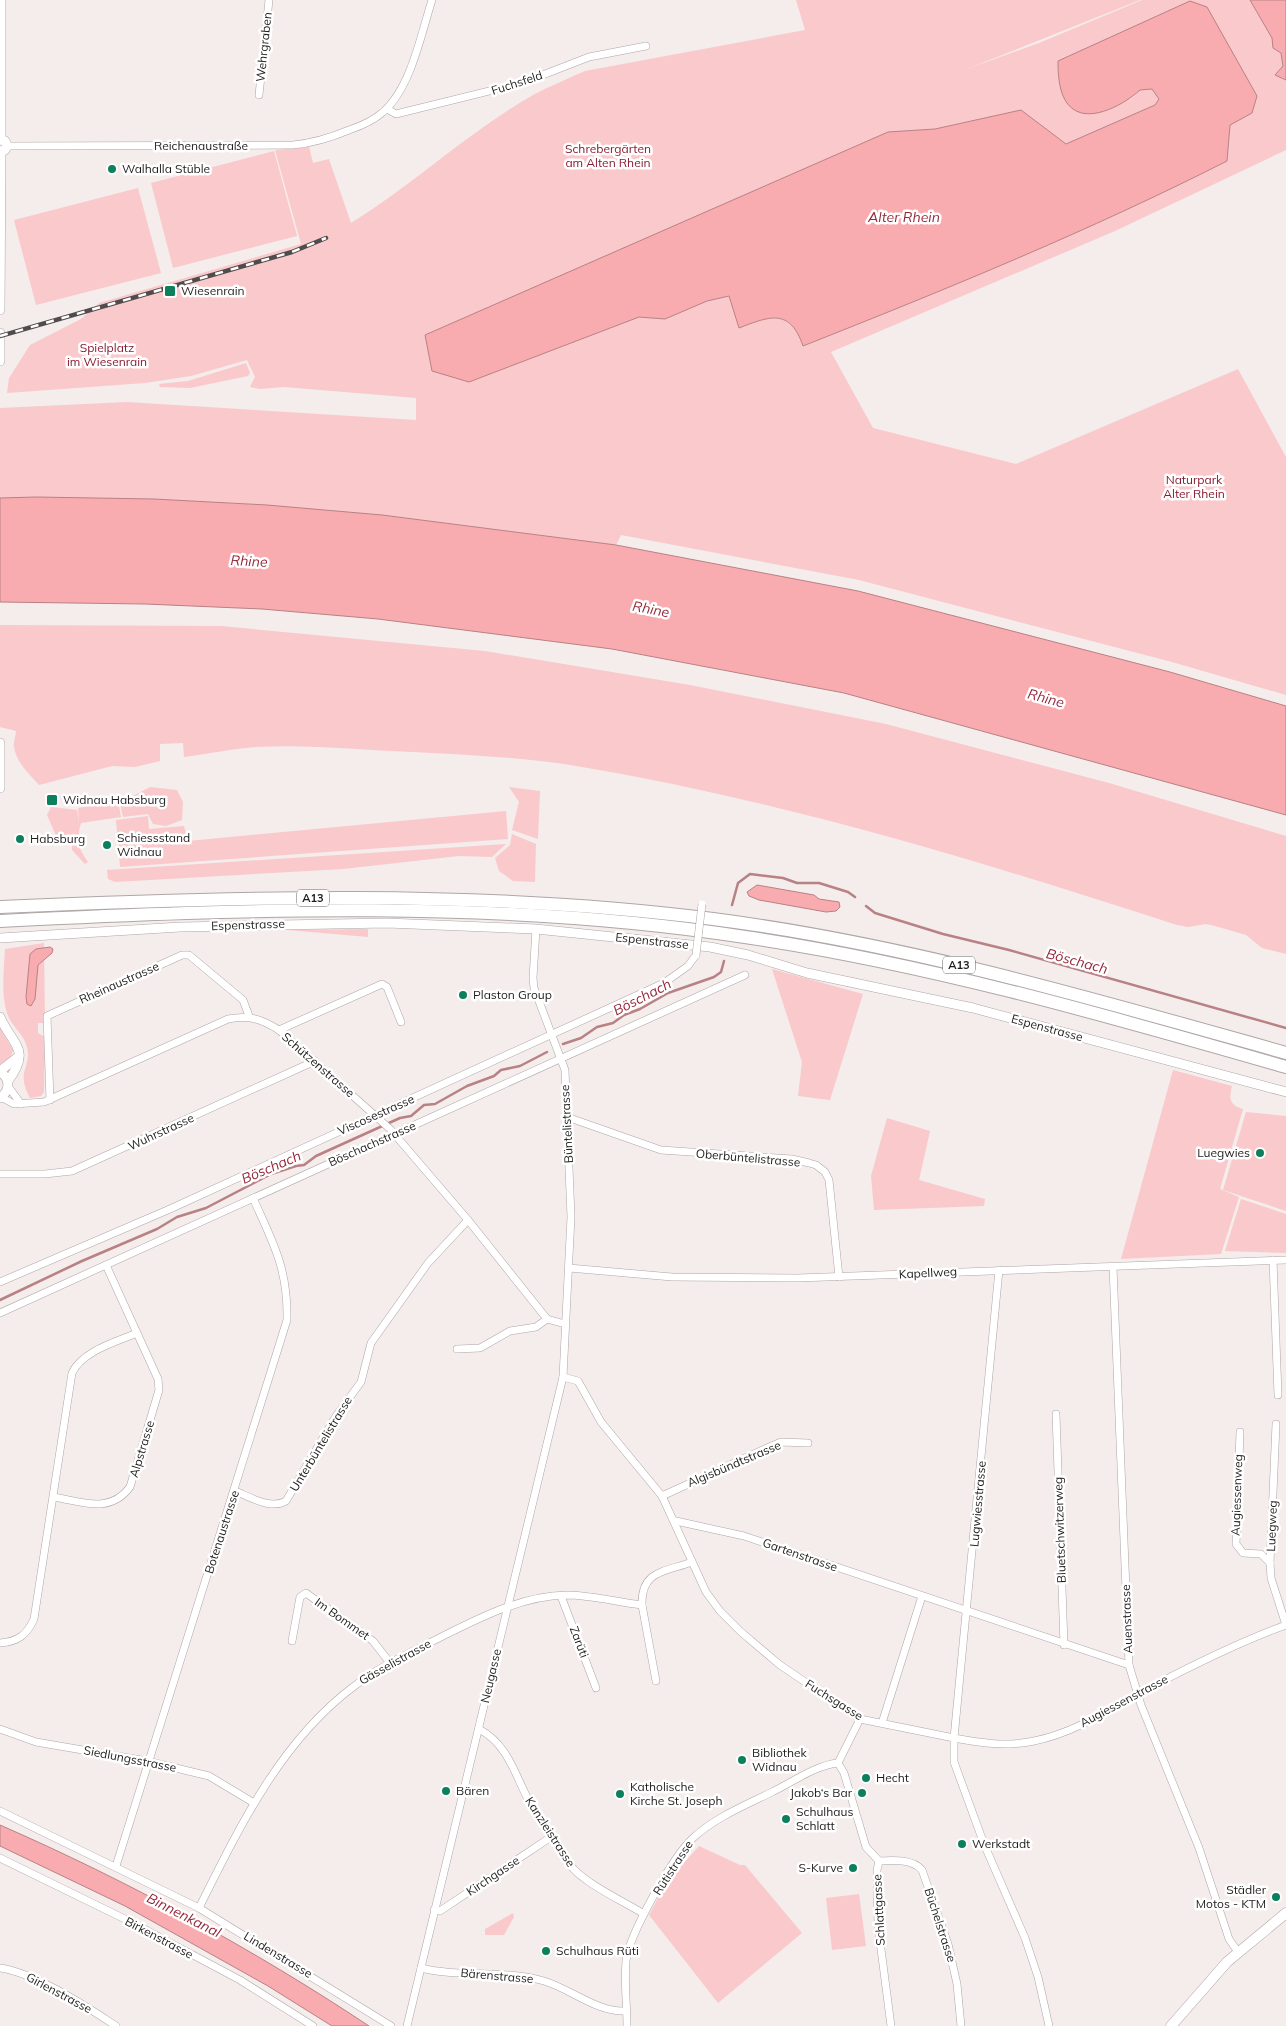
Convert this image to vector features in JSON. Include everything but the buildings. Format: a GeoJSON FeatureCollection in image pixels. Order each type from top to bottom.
{"type":"FeatureCollection","features":[{"type":"Feature","properties":{"kind":"highway","name":"A13"},"geometry":{"type":"LineString","coordinates":[[0,907],[382,897],[488,899],[672,915],[750,925],[906,952],[1039,985],[1286,1053]]}},
{"type":"Feature","properties":{"kind":"highway","name":"A13"},"geometry":{"type":"LineString","coordinates":[[0,921],[280,910],[383,909],[490,911],[671,927],[745,937],[908,966],[1144,1026],[1283,1067]]}},
{"type":"Feature","properties":{"kind":"main road"},"geometry":{"type":"LineString","coordinates":[[1171,2026],[1238,1952],[1286,1913]]}},
{"type":"Feature","properties":{"kind":"street"},"geometry":{"type":"LineString","coordinates":[[0,310],[1,0]]}},
{"type":"Feature","properties":{"kind":"street","name":"Wehrgraben"},"geometry":{"type":"LineString","coordinates":[[259,95],[269,0]]}},
{"type":"Feature","properties":{"kind":"street"},"geometry":{"type":"LineString","coordinates":[[387,109],[397,96],[408,74],[432,0]]}},
{"type":"Feature","properties":{"kind":"street","name":"Fuchsfeld"},"geometry":{"type":"LineString","coordinates":[[387,109],[396,114],[481,94],[522,83],[589,57],[646,46]]}},
{"type":"Feature","properties":{"kind":"street","name":"Reichenaustraße"},"geometry":{"type":"LineString","coordinates":[[2,146],[293,145],[331,138],[367,123],[387,109]]}},
{"type":"Feature","properties":{"kind":"street"},"geometry":{"type":"LineString","coordinates":[[0,333],[0,361]]}},
{"type":"Feature","properties":{"kind":"street"},"geometry":{"type":"LineString","coordinates":[[0,743],[0,788]]}},
{"type":"Feature","properties":{"kind":"street","name":"Viscosestrasse"},"geometry":{"type":"LineString","coordinates":[[0,1282],[170,1209],[664,983],[688,966],[696,954],[702,904]]}},
{"type":"Feature","properties":{"kind":"street","name":"Espenstrasse"},"geometry":{"type":"LineString","coordinates":[[0,938],[39,934],[271,924],[387,923],[536,929],[710,947],[748,954],[807,973],[973,1008],[1286,1092]]}},
{"type":"Feature","properties":{"kind":"street","name":"Büntelistrasse"},"geometry":{"type":"LineString","coordinates":[[536,929],[532,978],[550,1036],[564,1070],[571,1217],[570,1268],[565,1324]]}},
{"type":"Feature","properties":{"kind":"street","name":"Rheinaustrasse"},"geometry":{"type":"LineString","coordinates":[[50,1100],[47,1016],[182,955],[189,955],[243,1000],[249,1016]]}},
{"type":"Feature","properties":{"kind":"street","name":"Böschachstrasse"},"geometry":{"type":"LineString","coordinates":[[0,1313],[253,1198],[392,1132],[560,1059],[745,974]]}},
{"type":"Feature","properties":{"kind":"street"},"geometry":{"type":"LineString","coordinates":[[279,1030],[382,984],[387,988],[402,1022]]}},
{"type":"Feature","properties":{"kind":"street"},"geometry":{"type":"LineString","coordinates":[[0,1017],[18,1043],[19,1057],[16,1070],[1,1098],[14,1104],[36,1104],[50,1100],[228,1019],[249,1016]]}},
{"type":"Feature","properties":{"kind":"street","name":"Schützenstrasse"},"geometry":{"type":"LineString","coordinates":[[249,1016],[265,1021],[279,1030],[392,1132],[468,1220],[547,1319]]}},
{"type":"Feature","properties":{"kind":"street"},"geometry":{"type":"LineString","coordinates":[[19,1057],[0,1072],[21,1104]]}},
{"type":"Feature","properties":{"kind":"street","name":"Wuhrstrasse"},"geometry":{"type":"LineString","coordinates":[[0,1174],[45,1174],[72,1171],[315,1062]]}},
{"type":"Feature","properties":{"kind":"street","name":"Oberbüntelistrasse"},"geometry":{"type":"LineString","coordinates":[[567,1117],[661,1150],[792,1159],[816,1165],[825,1172],[830,1180],[839,1277]]}},
{"type":"Feature","properties":{"kind":"street","name":"Botenaustrasse"},"geometry":{"type":"LineString","coordinates":[[116,1866],[147,1761],[287,1320],[288,1293],[283,1268],[253,1198]]}},
{"type":"Feature","properties":{"kind":"street","name":"Unterbüntelistrasse"},"geometry":{"type":"LineString","coordinates":[[234,1491],[270,1504],[282,1504],[286,1501],[336,1416],[361,1382],[371,1343],[428,1263],[468,1220]]}},
{"type":"Feature","properties":{"kind":"street"},"geometry":{"type":"LineString","coordinates":[[1273,1260],[1278,1395]]}},
{"type":"Feature","properties":{"kind":"street","name":"Kapellweg"},"geometry":{"type":"LineString","coordinates":[[570,1268],[724,1278],[839,1277],[1286,1260]]}},
{"type":"Feature","properties":{"kind":"street","name":"Alpstrasse"},"geometry":{"type":"LineString","coordinates":[[54,1497],[99,1504],[112,1503],[122,1498],[130,1487],[159,1390],[158,1380],[106,1265]]}},
{"type":"Feature","properties":{"kind":"street","name":"Auenstrasse"},"geometry":{"type":"LineString","coordinates":[[1113,1267],[1128,1666],[1199,1848],[1228,1939],[1238,1952]]}},
{"type":"Feature","properties":{"kind":"street","name":"Lugwiesstrasse"},"geometry":{"type":"LineString","coordinates":[[954,1738],[968,1610],[999,1270]]}},
{"type":"Feature","properties":{"kind":"street"},"geometry":{"type":"LineString","coordinates":[[457,1350],[480,1348],[510,1331],[536,1327],[547,1319],[565,1324]]}},
{"type":"Feature","properties":{"kind":"street","name":"Neugasse"},"geometry":{"type":"LineString","coordinates":[[407,2026],[564,1377],[565,1324]]}},
{"type":"Feature","properties":{"kind":"street"},"geometry":{"type":"LineString","coordinates":[[0,1643],[22,1637],[29,1630],[34,1619],[54,1497],[68,1392],[75,1367],[97,1351],[137,1333]]}},
{"type":"Feature","properties":{"kind":"street","name":"Fuchsgasse"},"geometry":{"type":"LineString","coordinates":[[564,1377],[572,1378],[581,1384],[601,1422],[662,1496],[676,1521],[706,1592],[741,1632],[780,1665],[860,1719],[954,1738]]}},
{"type":"Feature","properties":{"kind":"street","name":"Bluetschwitzerweg"},"geometry":{"type":"LineString","coordinates":[[1056,1414],[1064,1645]]}},
{"type":"Feature","properties":{"kind":"street","name":"Luegweg"},"geometry":{"type":"LineString","coordinates":[[1276,1424],[1270,1563],[1271,1578],[1286,1625]]}},
{"type":"Feature","properties":{"kind":"street","name":"Augiessenweg"},"geometry":{"type":"LineString","coordinates":[[1240,1432],[1236,1544],[1243,1553],[1261,1554],[1270,1563]]}},
{"type":"Feature","properties":{"kind":"street","name":"Algisbündtstrasse"},"geometry":{"type":"LineString","coordinates":[[662,1496],[781,1442],[808,1443]]}},
{"type":"Feature","properties":{"kind":"street","name":"Gartenstrasse"},"geometry":{"type":"LineString","coordinates":[[676,1521],[744,1536],[968,1610],[1128,1666]]}},
{"type":"Feature","properties":{"kind":"street"},"geometry":{"type":"LineString","coordinates":[[656,1681],[641,1591],[644,1582],[652,1576],[692,1562]]}},
{"type":"Feature","properties":{"kind":"street","name":"Im Bommet"},"geometry":{"type":"LineString","coordinates":[[292,1641],[300,1597],[306,1594],[372,1641],[390,1663]]}},
{"type":"Feature","properties":{"kind":"street","name":"Gässelistrasse"},"geometry":{"type":"LineString","coordinates":[[199,1908],[254,1803],[281,1761],[331,1705],[354,1686],[390,1663],[484,1616],[539,1598],[561,1596],[642,1605]]}},
{"type":"Feature","properties":{"kind":"street","name":"Zarüti"},"geometry":{"type":"LineString","coordinates":[[561,1596],[596,1688]]}},
{"type":"Feature","properties":{"kind":"street"},"geometry":{"type":"LineString","coordinates":[[882,1723],[922,1596]]}},
{"type":"Feature","properties":{"kind":"street","name":"Augiessenstrasse"},"geometry":{"type":"LineString","coordinates":[[954,1738],[997,1744],[1032,1742],[1059,1734],[1139,1696],[1238,1643],[1286,1625]]}},
{"type":"Feature","properties":{"kind":"street"},"geometry":{"type":"LineString","coordinates":[[838,1763],[860,1719]]}},
{"type":"Feature","properties":{"kind":"street","name":"Siedlungsstrasse"},"geometry":{"type":"LineString","coordinates":[[0,1729],[36,1742],[147,1761],[209,1776],[254,1803]]}},
{"type":"Feature","properties":{"kind":"street","name":"Kanzleistrasse"},"geometry":{"type":"LineString","coordinates":[[478,1729],[494,1740],[506,1753],[518,1773],[530,1802],[551,1837],[576,1871],[644,1914]]}},
{"type":"Feature","properties":{"kind":"street"},"geometry":{"type":"LineString","coordinates":[[954,1738],[954,1762],[984,1844],[1025,1938],[1038,1977],[1049,2026]]}},
{"type":"Feature","properties":{"kind":"street","name":"Schlattgasse"},"geometry":{"type":"LineString","coordinates":[[838,1763],[844,1773],[866,1847],[879,1861],[877,1870],[878,1926],[891,2026]]}},
{"type":"Feature","properties":{"kind":"street","name":"Rütistrasse"},"geometry":{"type":"LineString","coordinates":[[626,2026],[627,1956],[631,1940],[644,1914],[694,1837],[744,1804],[822,1766],[838,1763]]}},
{"type":"Feature","properties":{"kind":"street","name":"Lindenstrasse"},"geometry":{"type":"LineString","coordinates":[[0,1811],[199,1908],[391,2026]]}},
{"type":"Feature","properties":{"kind":"street","name":"Kirchgasse"},"geometry":{"type":"LineString","coordinates":[[434,1910],[440,1911],[551,1837]]}},
{"type":"Feature","properties":{"kind":"street","name":"Birkenstrasse"},"geometry":{"type":"LineString","coordinates":[[0,1858],[131,1922],[240,1980],[313,2026]]}},
{"type":"Feature","properties":{"kind":"street","name":"Büchelstrasse"},"geometry":{"type":"LineString","coordinates":[[879,1861],[911,1862],[917,1864],[922,1870],[948,1944],[957,1984],[961,2026]]}},
{"type":"Feature","properties":{"kind":"street","name":"Girlenstrasse"},"geometry":{"type":"LineString","coordinates":[[0,1968],[16,1970],[92,2010],[116,2026]]}},
{"type":"Feature","properties":{"kind":"street","name":"Bärenstrasse"},"geometry":{"type":"LineString","coordinates":[[421,1968],[534,1978],[566,1989],[608,2010],[626,2011]]}},
{"type":"Feature","properties":{"kind":"green space"},"geometry":{"type":"Polygon","coordinates":[[[796,0],[1140,0],[967,69],[1039,43],[1142,0],[1250,0],[1273,38],[1273,48],[1281,53],[1283,66],[1275,75],[1286,80],[1286,150],[1115,231],[831,352],[873,428],[1016,464],[1238,369],[1286,457],[1286,695],[1172,662],[859,580],[621,535],[616,545],[382,515],[237,503],[0,498],[0,408],[127,402],[416,420],[416,398],[284,387],[260,389],[250,387],[255,377],[247,360],[191,376],[145,383],[7,393],[9,378],[30,345],[81,319],[99,303],[301,244],[275,150],[309,147],[313,163],[329,159],[351,223],[397,192],[463,141],[509,110],[533,95],[585,71],[805,30],[796,0]],[[1207,7],[1128,102],[1140,90],[1153,89],[1159,99],[1155,105],[1066,144],[1021,110],[935,129],[888,132],[639,317],[665,319],[707,301],[730,296],[765,318],[783,319],[797,329],[804,346],[964,281],[1070,235],[1227,161],[1230,124],[1252,113],[1207,7]]]}},
{"type":"Feature","properties":{"kind":"green space"},"geometry":{"type":"Polygon","coordinates":[[[274,151],[297,236],[173,268],[151,183],[274,151]]]}},
{"type":"Feature","properties":{"kind":"green space"},"geometry":{"type":"Polygon","coordinates":[[[138,188],[161,273],[36,305],[14,220],[138,188]]]}},
{"type":"Feature","properties":{"kind":"green space"},"geometry":{"type":"Polygon","coordinates":[[[246,363],[250,373],[248,376],[190,388],[160,387],[159,384],[188,381],[246,363]]]}},
{"type":"Feature","properties":{"kind":"green space"},"geometry":{"type":"Polygon","coordinates":[[[0,625],[221,626],[485,651],[690,685],[886,724],[1109,783],[1286,836],[1286,954],[1262,948],[1246,935],[1206,924],[1188,927],[1177,925],[1029,878],[804,814],[652,780],[556,763],[474,755],[294,746],[255,747],[184,757],[183,743],[160,744],[160,761],[135,767],[112,766],[39,785],[23,768],[17,758],[14,745],[16,731],[0,727],[0,625]]]}},
{"type":"Feature","properties":{"kind":"green space"},"geometry":{"type":"Polygon","coordinates":[[[150,787],[177,790],[183,802],[182,820],[166,826],[153,824],[148,814],[123,817],[120,803],[150,787]]]}},
{"type":"Feature","properties":{"kind":"green space"},"geometry":{"type":"Polygon","coordinates":[[[509,787],[540,791],[538,839],[512,830],[519,802],[509,787]]]}},
{"type":"Feature","properties":{"kind":"green space"},"geometry":{"type":"Polygon","coordinates":[[[118,801],[121,817],[81,823],[78,839],[80,848],[88,862],[85,864],[72,850],[72,837],[76,829],[69,841],[57,838],[47,815],[51,807],[77,810],[79,822],[78,808],[118,801]]]}},
{"type":"Feature","properties":{"kind":"green space"},"geometry":{"type":"Polygon","coordinates":[[[506,811],[508,839],[120,867],[116,820],[148,816],[149,829],[184,826],[188,841],[506,811]]]}},
{"type":"Feature","properties":{"kind":"green space"},"geometry":{"type":"Polygon","coordinates":[[[512,834],[536,844],[535,882],[513,881],[499,871],[495,858],[510,845],[512,834]]]}},
{"type":"Feature","properties":{"kind":"green space"},"geometry":{"type":"Polygon","coordinates":[[[506,844],[492,857],[459,856],[343,869],[115,882],[108,879],[107,870],[506,844]]]}},
{"type":"Feature","properties":{"kind":"green space"},"geometry":{"type":"Polygon","coordinates":[[[368,929],[368,937],[288,930],[368,929]]]}},
{"type":"Feature","properties":{"kind":"green space"},"geometry":{"type":"Polygon","coordinates":[[[44,943],[45,1023],[38,1023],[38,1033],[45,1037],[44,1092],[41,1096],[30,1098],[24,1081],[28,1054],[27,1047],[24,1039],[9,1018],[4,1002],[5,949],[44,943]]]}},
{"type":"Feature","properties":{"kind":"green space"},"geometry":{"type":"Polygon","coordinates":[[[772,969],[863,994],[830,1100],[798,1096],[802,1062],[772,969]]]}},
{"type":"Feature","properties":{"kind":"green space"},"geometry":{"type":"Polygon","coordinates":[[[0,1028],[13,1050],[10,1060],[0,1067],[0,1028]]]}},
{"type":"Feature","properties":{"kind":"green space"},"geometry":{"type":"Polygon","coordinates":[[[1173,1070],[1232,1086],[1231,1100],[1235,1105],[1243,1109],[1220,1189],[1239,1197],[1221,1254],[1121,1259],[1173,1070]]]}},
{"type":"Feature","properties":{"kind":"green space","name":"Luegwies"},"geometry":{"type":"Polygon","coordinates":[[[1246,1112],[1286,1116],[1286,1211],[1223,1190],[1246,1112]]]}},
{"type":"Feature","properties":{"kind":"green space"},"geometry":{"type":"Polygon","coordinates":[[[887,1118],[930,1131],[919,1180],[985,1199],[984,1206],[874,1210],[871,1176],[887,1118]]]}},
{"type":"Feature","properties":{"kind":"green space"},"geometry":{"type":"Polygon","coordinates":[[[1241,1199],[1286,1214],[1286,1253],[1225,1251],[1241,1199]]]}},
{"type":"Feature","properties":{"kind":"green space"},"geometry":{"type":"Polygon","coordinates":[[[699,1846],[740,1865],[745,1865],[802,1933],[718,2003],[649,1915],[666,1883],[699,1846]]]}},
{"type":"Feature","properties":{"kind":"green space"},"geometry":{"type":"Polygon","coordinates":[[[859,1894],[866,1946],[832,1950],[826,1898],[859,1894]]]}},
{"type":"Feature","properties":{"kind":"green space"},"geometry":{"type":"Polygon","coordinates":[[[513,1913],[514,1917],[504,1935],[485,1935],[485,1929],[513,1913]]]}},
{"type":"Feature","properties":{"kind":"water"},"geometry":{"type":"Polygon","coordinates":[[[1250,0],[1286,0],[1286,80],[1275,75],[1283,66],[1281,53],[1273,48],[1272,38],[1250,0]]]}},
{"type":"Feature","properties":{"kind":"water","name":"Alter Rhein"},"geometry":{"type":"Polygon","coordinates":[[[1190,1],[1207,7],[1257,96],[1252,113],[1230,125],[1227,161],[1175,187],[1017,258],[803,346],[792,325],[778,318],[760,320],[739,328],[729,296],[707,301],[665,319],[639,317],[469,382],[432,371],[425,335],[888,132],[935,129],[1021,110],[1066,144],[1155,105],[1159,99],[1152,89],[1140,90],[1108,110],[1090,114],[1081,113],[1068,105],[1062,93],[1058,61],[1190,1]]]}},
{"type":"Feature","properties":{"kind":"water","name":"Rhine"},"geometry":{"type":"Polygon","coordinates":[[[0,498],[154,499],[267,505],[382,515],[616,545],[858,591],[1170,672],[1286,706],[1286,815],[844,693],[612,649],[378,619],[262,609],[145,604],[0,602],[0,498]]]}},
{"type":"Feature","properties":{"kind":"water"},"geometry":{"type":"Polygon","coordinates":[[[757,885],[814,895],[819,899],[839,902],[840,907],[836,911],[826,912],[759,900],[749,896],[747,892],[757,885]]]}},
{"type":"Feature","properties":{"kind":"water"},"geometry":{"type":"Polygon","coordinates":[[[50,947],[53,949],[52,953],[38,965],[35,999],[31,1006],[27,1004],[26,997],[30,954],[36,949],[50,947]]]}},
{"type":"Feature","properties":{"kind":"water"},"geometry":{"type":"Polygon","coordinates":[[[0,1825],[95,1869],[235,1943],[369,2026],[332,2026],[268,1986],[125,1906],[0,1846],[0,1825]]]}},
{"type":"Feature","properties":{"kind":"waterway","name":"Böschach"},"geometry":{"type":"LineString","coordinates":[[732,905],[738,883],[750,874],[783,878],[797,883],[819,883],[848,892],[855,897]]}},
{"type":"Feature","properties":{"kind":"waterway","name":"Böschach"},"geometry":{"type":"LineString","coordinates":[[866,906],[875,913],[943,934],[1009,950],[1286,1028]]}},
{"type":"Feature","properties":{"kind":"waterway","name":"Böschach"},"geometry":{"type":"LineString","coordinates":[[563,1044],[581,1038],[597,1027],[613,1023],[624,1015],[640,1009],[668,993],[714,977],[721,972],[724,961]]}},
{"type":"Feature","properties":{"kind":"waterway","name":"Böschach"},"geometry":{"type":"LineString","coordinates":[[0,1300],[82,1261],[157,1229],[177,1217],[206,1208],[271,1174],[304,1165],[316,1156],[400,1118],[411,1116],[424,1105],[435,1104],[467,1086],[494,1076],[501,1070],[520,1066],[547,1052]]}},
{"type":"Feature","properties":{"kind":"railway"},"geometry":{"type":"LineString","coordinates":[[0,336],[292,252],[326,238]]}},
{"type":"Feature","properties":{"kind":"place","name":"Walhalla Stüble"},"geometry":{"type":"Point","coordinates":[112,169]}},
{"type":"Feature","properties":{"kind":"place","name":"Wiesenrain"},"geometry":{"type":"Point","coordinates":[170,291]}},
{"type":"Feature","properties":{"kind":"place","name":"Widnau Habsburg"},"geometry":{"type":"Point","coordinates":[52,800]}},
{"type":"Feature","properties":{"kind":"place","name":"Habsburg"},"geometry":{"type":"Point","coordinates":[20,839]}},
{"type":"Feature","properties":{"kind":"place","name":"Schiessstand Widnau"},"geometry":{"type":"Point","coordinates":[107,845]}},
{"type":"Feature","properties":{"kind":"place","name":"Plaston Group"},"geometry":{"type":"Point","coordinates":[463,995]}},
{"type":"Feature","properties":{"kind":"place","name":"Luegwies"},"geometry":{"type":"Point","coordinates":[1260,1153]}},
{"type":"Feature","properties":{"kind":"place","name":"Bibliothek Widnau"},"geometry":{"type":"Point","coordinates":[742,1760]}},
{"type":"Feature","properties":{"kind":"place","name":"Hecht"},"geometry":{"type":"Point","coordinates":[866,1778]}},
{"type":"Feature","properties":{"kind":"place","name":"Bären"},"geometry":{"type":"Point","coordinates":[446,1791]}},
{"type":"Feature","properties":{"kind":"place","name":"Jakob‘s Bar"},"geometry":{"type":"Point","coordinates":[862,1793]}},
{"type":"Feature","properties":{"kind":"place","name":"Katholische Kirche St. Joseph"},"geometry":{"type":"Point","coordinates":[620,1794]}},
{"type":"Feature","properties":{"kind":"place","name":"Schulhaus Schlatt"},"geometry":{"type":"Point","coordinates":[786,1819]}},
{"type":"Feature","properties":{"kind":"place","name":"Werkstadt"},"geometry":{"type":"Point","coordinates":[962,1844]}},
{"type":"Feature","properties":{"kind":"place","name":"S-Kurve"},"geometry":{"type":"Point","coordinates":[853,1868]}},
{"type":"Feature","properties":{"kind":"place","name":"Städler Motos - KTM"},"geometry":{"type":"Point","coordinates":[1276,1897]}},
{"type":"Feature","properties":{"kind":"place","name":"Schulhaus Rüti"},"geometry":{"type":"Point","coordinates":[546,1951]}},
{"type":"Feature","properties":{"kind":"park label","name":"Schrebergärten am Alten Rhein"},"geometry":{"type":"Point","coordinates":[608,156]}},
{"type":"Feature","properties":{"kind":"park label","name":"Spielplatz im Wiesenrain"},"geometry":{"type":"Point","coordinates":[107,355]}},
{"type":"Feature","properties":{"kind":"park label","name":"Naturpark Alter Rhein"},"geometry":{"type":"Point","coordinates":[1194,487]}},
{"type":"Feature","properties":{"kind":"water label","name":"Binnenkanal"},"geometry":{"type":"Point","coordinates":[184,1915]}}]}
